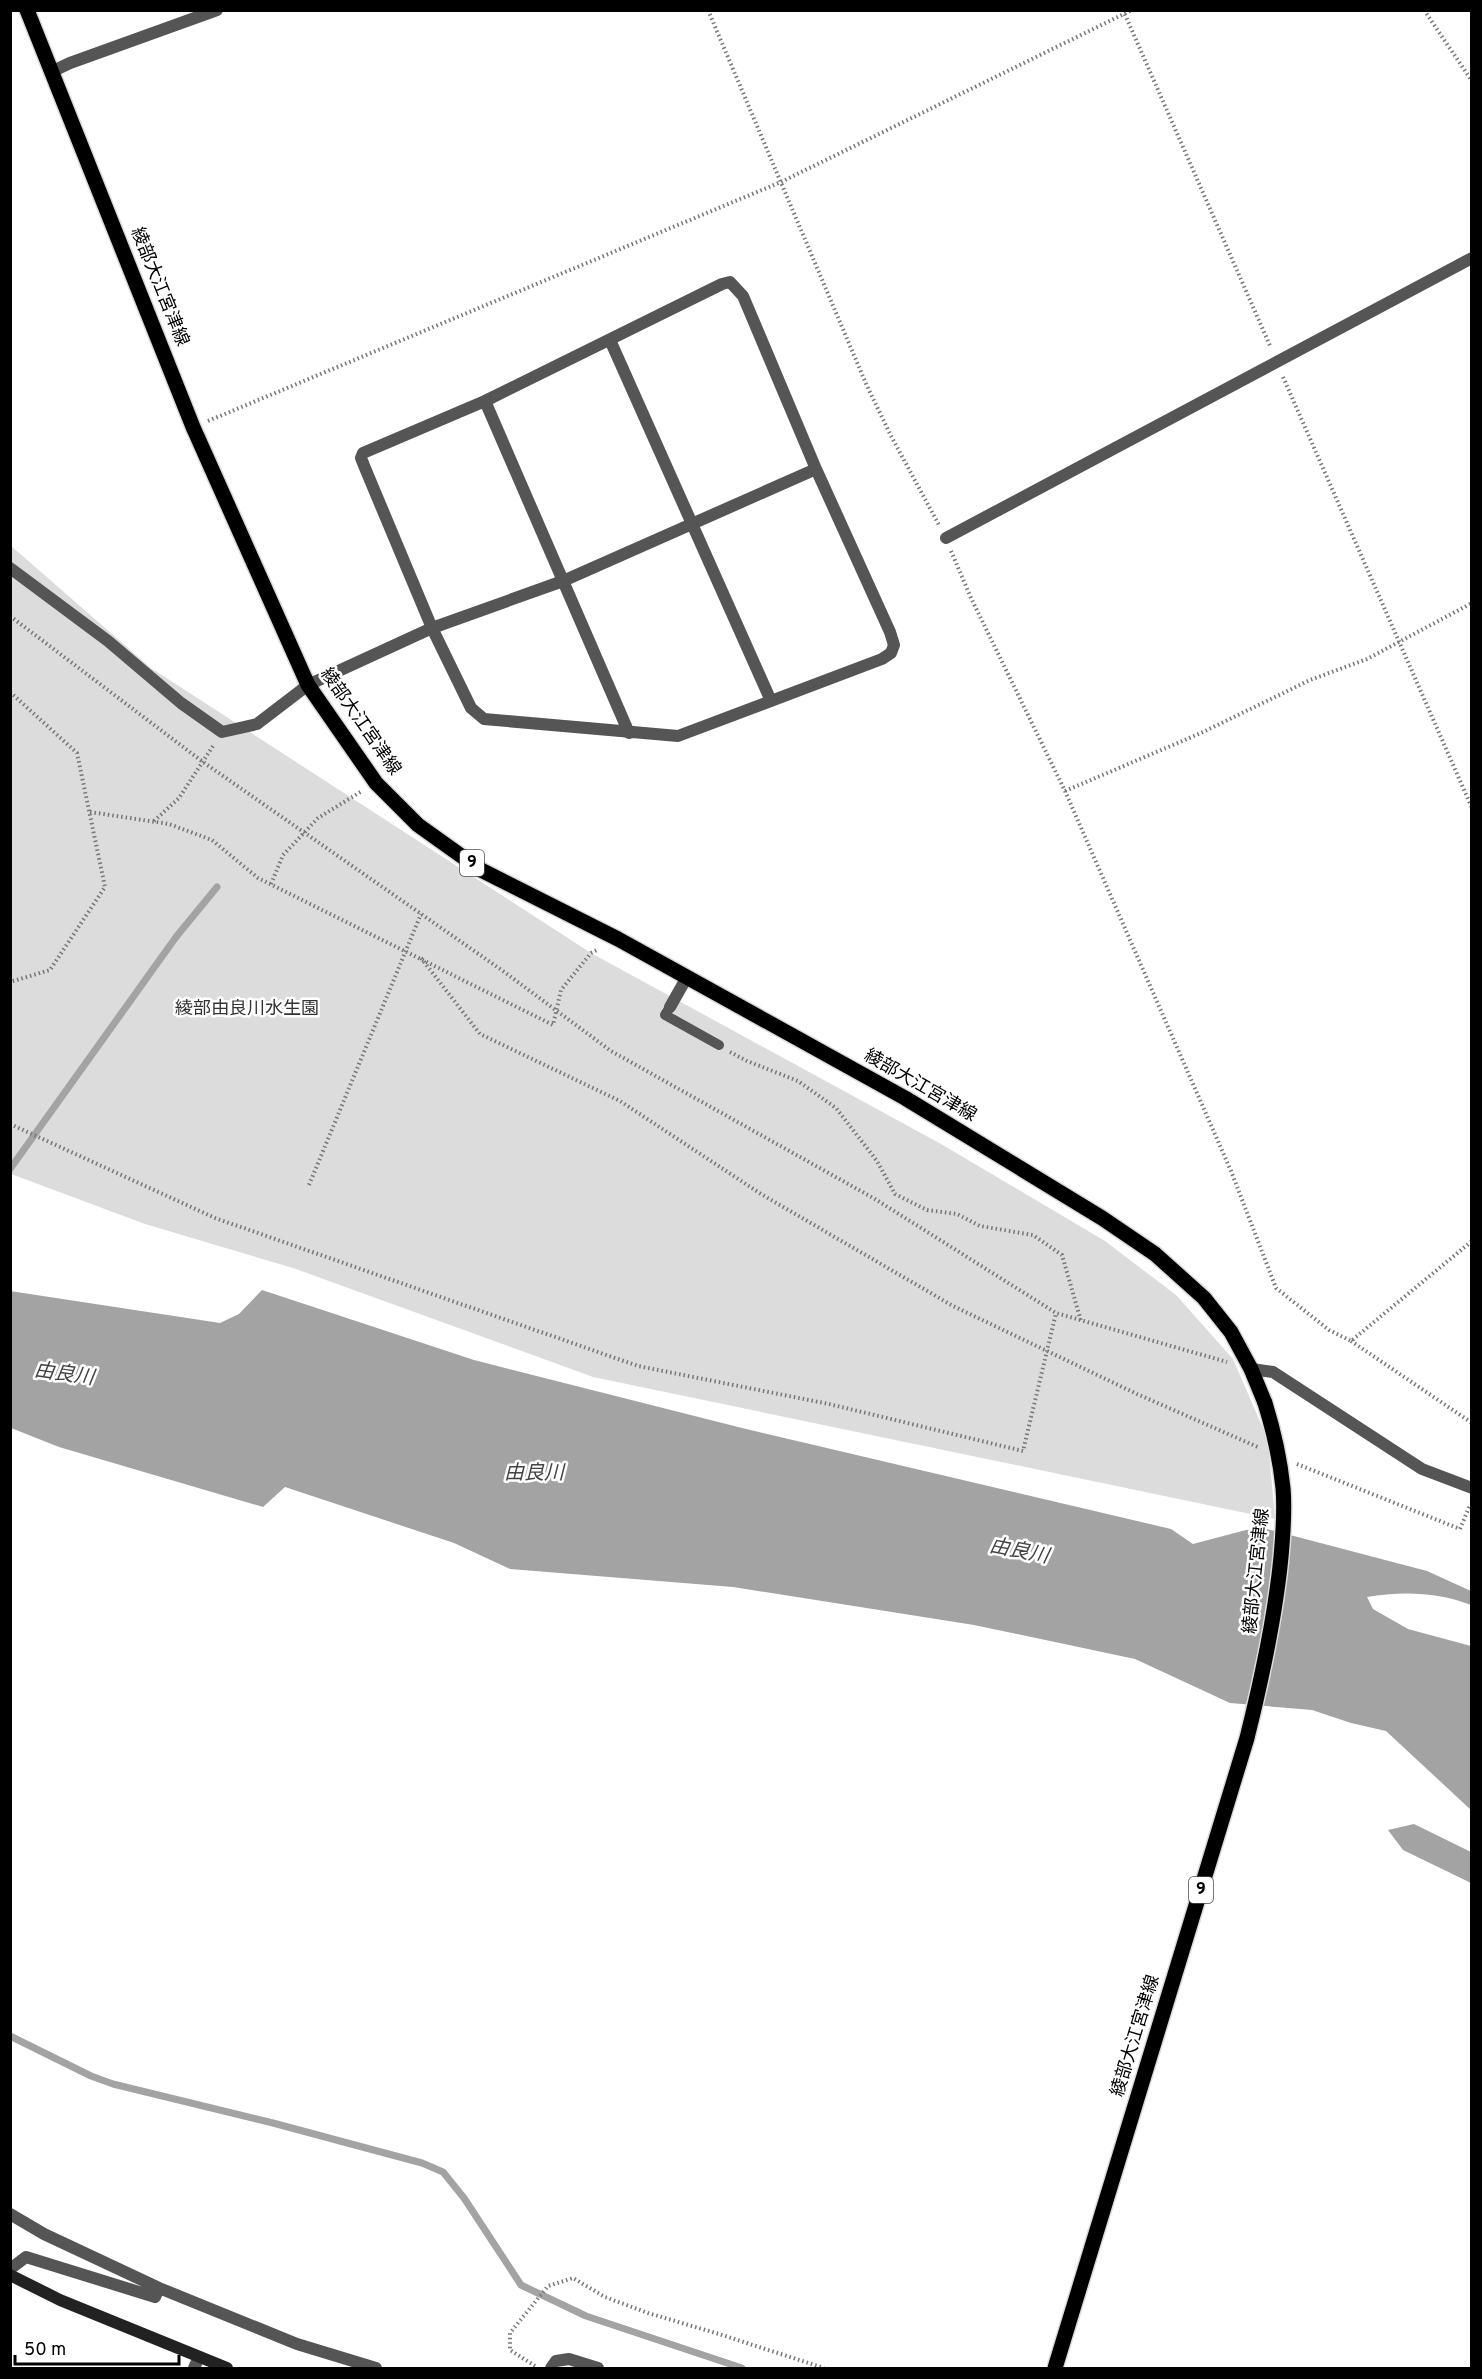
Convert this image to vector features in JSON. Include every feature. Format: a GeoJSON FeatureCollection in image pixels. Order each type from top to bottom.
{"type":"FeatureCollection","features":[{"type":"Feature","properties":{"kind":"main road","name":"綾部大江宮津線"},"geometry":{"type":"LineString","coordinates":[[27,10],[193,427],[308,685],[376,783],[418,825],[481,870],[618,939],[905,1098],[1129,1236],[1155,1254],[1204,1298],[1231,1332],[1251,1369],[1265,1403],[1278,1446],[1283,1502],[1278,1589],[1268,1651],[1247,1738],[1055,2368]]}},
{"type":"Feature","properties":{"kind":"street"},"geometry":{"type":"LineString","coordinates":[[51,72],[217,10]]}},
{"type":"Feature","properties":{"kind":"street"},"geometry":{"type":"LineString","coordinates":[[946,538],[1472,258]]}},
{"type":"Feature","properties":{"kind":"street"},"geometry":{"type":"LineString","coordinates":[[730,282],[743,296],[816,470],[894,645],[891,653],[882,659],[678,736],[484,719],[471,708],[432,628],[361,458],[366,452],[484,402],[730,282]]}},
{"type":"Feature","properties":{"kind":"street"},"geometry":{"type":"LineString","coordinates":[[610,340],[771,701]]}},
{"type":"Feature","properties":{"kind":"street"},"geometry":{"type":"LineString","coordinates":[[484,402],[629,733]]}},
{"type":"Feature","properties":{"kind":"street"},"geometry":{"type":"LineString","coordinates":[[10,568],[108,640],[181,703],[222,732],[257,724],[308,685],[432,628],[563,581],[816,470]]}},
{"type":"Feature","properties":{"kind":"street"},"geometry":{"type":"LineString","coordinates":[[670,1007],[687,977]]}},
{"type":"Feature","properties":{"kind":"street"},"geometry":{"type":"LineString","coordinates":[[1251,1369],[1273,1372],[1422,1469],[1472,1488]]}},
{"type":"Feature","properties":{"kind":"street"},"geometry":{"type":"LineString","coordinates":[[10,2214],[44,2234],[159,2288],[297,2344],[376,2368]]}},
{"type":"Feature","properties":{"kind":"street"},"geometry":{"type":"LineString","coordinates":[[10,2269],[26,2257],[155,2297],[159,2288]]}},
{"type":"Feature","properties":{"kind":"street"},"geometry":{"type":"LineString","coordinates":[[10,2275],[196,2363],[227,2368]]}},
{"type":"Feature","properties":{"kind":"street"},"geometry":{"type":"LineString","coordinates":[[551,2368],[556,2361],[570,2359],[598,2368]]}},
{"type":"Feature","properties":{"kind":"lane"},"geometry":{"type":"LineString","coordinates":[[670,1007],[664,1016],[719,1045]]}},
{"type":"Feature","properties":{"kind":"path"},"geometry":{"type":"LineString","coordinates":[[708,10],[867,386],[946,538],[971,598],[1065,791],[1231,1171],[1276,1288],[1329,1330],[1351,1341],[1472,1423]]}},
{"type":"Feature","properties":{"kind":"path"},"geometry":{"type":"LineString","coordinates":[[193,427],[781,182],[1132,10]]}},
{"type":"Feature","properties":{"kind":"path"},"geometry":{"type":"LineString","coordinates":[[1424,10],[1472,81]]}},
{"type":"Feature","properties":{"kind":"path"},"geometry":{"type":"LineString","coordinates":[[1124,12],[1472,808]]}},
{"type":"Feature","properties":{"kind":"path"},"geometry":{"type":"LineString","coordinates":[[1065,791],[1202,733],[1310,680],[1367,659],[1472,603]]}},
{"type":"Feature","properties":{"kind":"path"},"geometry":{"type":"LineString","coordinates":[[10,616],[203,762],[421,914],[611,1051],[874,1198],[1056,1312],[1251,1369]]}},
{"type":"Feature","properties":{"kind":"path"},"geometry":{"type":"LineString","coordinates":[[10,692],[78,753],[105,887],[50,970],[10,982]]}},
{"type":"Feature","properties":{"kind":"path"},"geometry":{"type":"LineString","coordinates":[[154,821],[179,798],[222,732]]}},
{"type":"Feature","properties":{"kind":"path"},"geometry":{"type":"LineString","coordinates":[[271,884],[283,855],[318,818],[376,783]]}},
{"type":"Feature","properties":{"kind":"path"},"geometry":{"type":"LineString","coordinates":[[90,812],[169,824],[212,840],[258,878],[553,1025],[561,990],[591,953],[618,939]]}},
{"type":"Feature","properties":{"kind":"path"},"geometry":{"type":"LineString","coordinates":[[309,1185],[421,914]]}},
{"type":"Feature","properties":{"kind":"path"},"geometry":{"type":"LineString","coordinates":[[421,958],[480,1034],[620,1101],[760,1194],[953,1305],[1137,1394],[1265,1450]]}},
{"type":"Feature","properties":{"kind":"path"},"geometry":{"type":"LineString","coordinates":[[719,1045],[747,1061],[798,1081],[836,1108],[877,1161],[895,1194],[927,1210],[957,1214],[980,1226],[1033,1235],[1062,1256],[1081,1321]]}},
{"type":"Feature","properties":{"kind":"path"},"geometry":{"type":"LineString","coordinates":[[10,1124],[215,1218],[638,1366],[829,1404],[1023,1451],[1056,1312]]}},
{"type":"Feature","properties":{"kind":"path"},"geometry":{"type":"LineString","coordinates":[[1351,1341],[1472,1241]]}},
{"type":"Feature","properties":{"kind":"path"},"geometry":{"type":"LineString","coordinates":[[1287,1460],[1460,1529],[1472,1501]]}},
{"type":"Feature","properties":{"kind":"path"},"geometry":{"type":"LineString","coordinates":[[539,2368],[510,2350],[510,2333],[548,2286],[573,2278],[605,2297],[648,2313],[824,2368]]}},
{"type":"Feature","properties":{"kind":"green space","name":"綾部由良川水生園"},"geometry":{"type":"Polygon","coordinates":[[[10,545],[151,668],[591,953],[941,1144],[1105,1241],[1176,1295],[1233,1359],[1268,1440],[1275,1519],[593,1377],[293,1268],[145,1224],[11,1174],[10,545]]]}},
{"type":"Feature","properties":{"kind":"water","name":"由良川"},"geometry":{"type":"Polygon","coordinates":[[[262,1290],[474,1360],[742,1428],[1171,1529],[1193,1544],[1246,1530],[1263,1528],[1427,1571],[1471,1591],[1471,1605],[1446,1597],[1420,1594],[1367,1597],[1373,1609],[1408,1629],[1471,1646],[1471,1810],[1386,1731],[1351,1723],[1312,1710],[1230,1703],[1135,1659],[974,1625],[733,1587],[510,1569],[454,1543],[285,1487],[263,1507],[59,1447],[11,1428],[10,1291],[220,1323],[239,1314],[262,1290]]]}},
{"type":"Feature","properties":{"kind":"water"},"geometry":{"type":"Polygon","coordinates":[[[1414,1824],[1471,1852],[1471,1883],[1403,1850],[1388,1830],[1414,1824]]]}},
{"type":"Feature","properties":{"kind":"waterway"},"geometry":{"type":"LineString","coordinates":[[10,1169],[176,937],[217,887]]}},
{"type":"Feature","properties":{"kind":"waterway"},"geometry":{"type":"LineString","coordinates":[[10,2036],[91,2076],[113,2084],[273,2123],[422,2163],[443,2172],[464,2198],[521,2285],[586,2316],[742,2368]]}}]}
